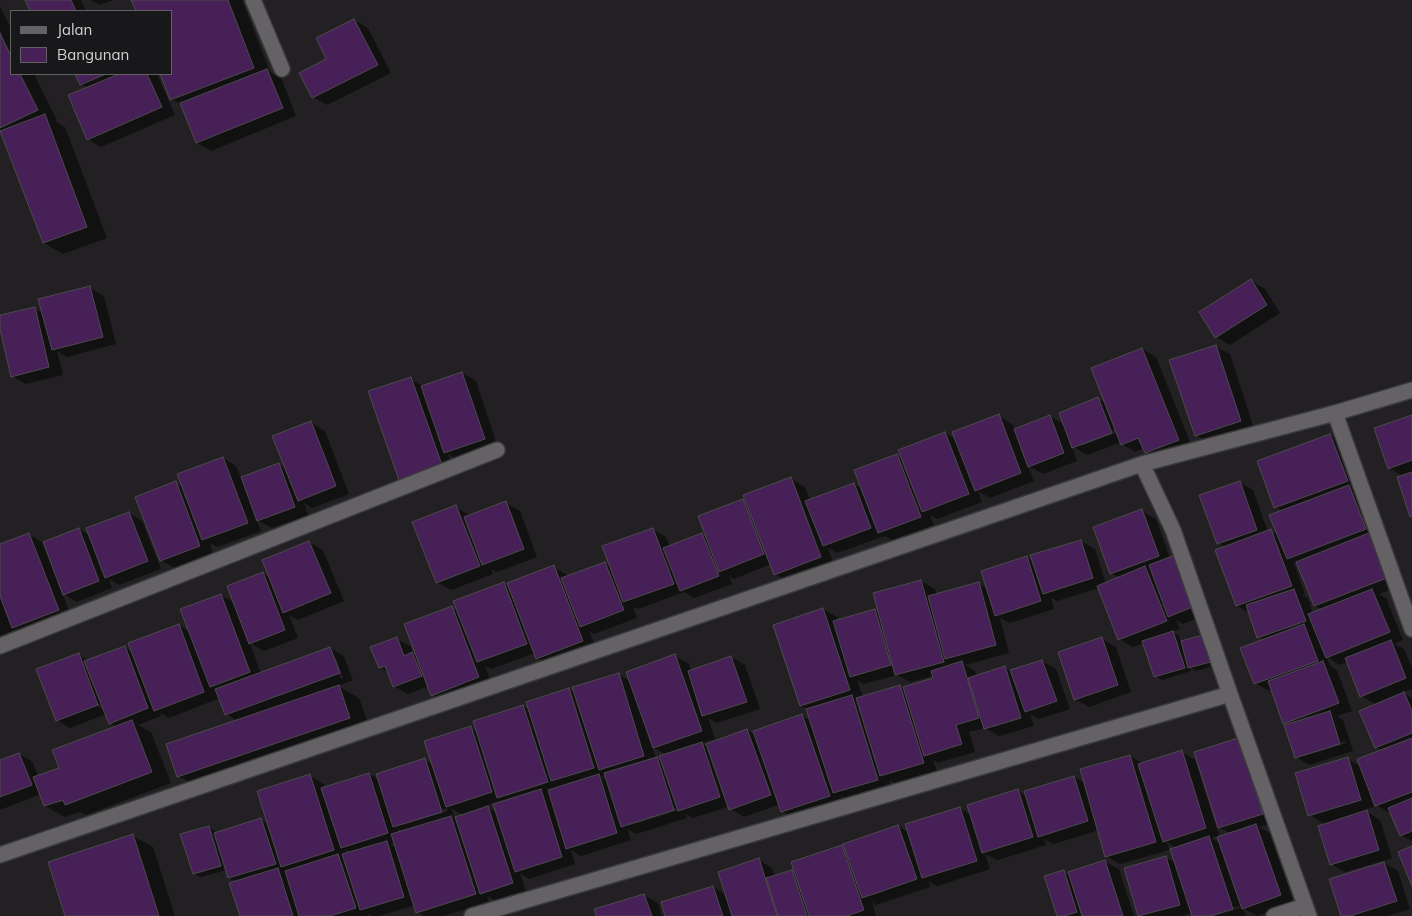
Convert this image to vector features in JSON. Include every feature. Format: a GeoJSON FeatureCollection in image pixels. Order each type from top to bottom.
{"type":"FeatureCollection","features":[{"type":"Feature","properties":{"kind":"street"},"geometry":{"type":"LineString","coordinates":[[253,0],[282,69]]}},
{"type":"Feature","properties":{"kind":"street"},"geometry":{"type":"LineString","coordinates":[[0,854],[1142,464],[1336,413],[1412,390]]}},
{"type":"Feature","properties":{"kind":"street"},"geometry":{"type":"LineString","coordinates":[[1336,413],[1412,629]]}},
{"type":"Feature","properties":{"kind":"street"},"geometry":{"type":"LineString","coordinates":[[0,646],[497,450]]}},
{"type":"Feature","properties":{"kind":"street"},"geometry":{"type":"LineString","coordinates":[[1142,464],[1173,530],[1307,911],[1274,916]]}},
{"type":"Feature","properties":{"kind":"street"},"geometry":{"type":"LineString","coordinates":[[472,916],[1230,694]]}},
{"type":"Feature","properties":{"kind":"building"},"geometry":{"type":"Polygon","coordinates":[[[25,0],[71,0],[76,10],[30,10],[25,0]]]}},
{"type":"Feature","properties":{"kind":"building"},"geometry":{"type":"Polygon","coordinates":[[[131,0],[228,0],[254,68],[170,100],[160,75],[172,75],[172,10],[136,10],[131,0]]]}},
{"type":"Feature","properties":{"kind":"building"},"geometry":{"type":"Polygon","coordinates":[[[354,19],[378,65],[312,98],[299,73],[326,59],[316,38],[354,19]]]}},
{"type":"Feature","properties":{"kind":"building"},"geometry":{"type":"Polygon","coordinates":[[[0,33],[10,54],[10,75],[20,75],[38,110],[0,128],[0,33]]]}},
{"type":"Feature","properties":{"kind":"building"},"geometry":{"type":"Polygon","coordinates":[[[267,69],[283,108],[196,143],[180,103],[267,69]]]}},
{"type":"Feature","properties":{"kind":"building"},"geometry":{"type":"Polygon","coordinates":[[[75,75],[104,75],[80,85],[75,75]]]}},
{"type":"Feature","properties":{"kind":"building"},"geometry":{"type":"Polygon","coordinates":[[[117,75],[147,75],[162,107],[87,140],[68,95],[117,75]]]}},
{"type":"Feature","properties":{"kind":"building"},"geometry":{"type":"Polygon","coordinates":[[[45,114],[87,227],[43,243],[0,131],[45,114]]]}},
{"type":"Feature","properties":{"kind":"building"},"geometry":{"type":"Polygon","coordinates":[[[1251,279],[1267,305],[1215,338],[1199,312],[1251,279]]]}},
{"type":"Feature","properties":{"kind":"building"},"geometry":{"type":"Polygon","coordinates":[[[90,286],[103,337],[52,350],[38,299],[90,286]]]}},
{"type":"Feature","properties":{"kind":"building"},"geometry":{"type":"Polygon","coordinates":[[[35,307],[49,367],[11,377],[0,329],[0,315],[35,307]]]}},
{"type":"Feature","properties":{"kind":"building"},"geometry":{"type":"Polygon","coordinates":[[[1216,345],[1241,421],[1195,436],[1169,360],[1216,345]]]}},
{"type":"Feature","properties":{"kind":"building"},"geometry":{"type":"Polygon","coordinates":[[[1142,348],[1179,440],[1145,453],[1138,438],[1121,445],[1091,368],[1142,348]]]}},
{"type":"Feature","properties":{"kind":"building"},"geometry":{"type":"Polygon","coordinates":[[[462,372],[485,439],[444,453],[421,386],[462,372]]]}},
{"type":"Feature","properties":{"kind":"building"},"geometry":{"type":"Polygon","coordinates":[[[411,377],[442,465],[399,480],[368,391],[411,377]]]}},
{"type":"Feature","properties":{"kind":"building"},"geometry":{"type":"Polygon","coordinates":[[[1098,397],[1112,433],[1072,448],[1059,413],[1098,397]]]}},
{"type":"Feature","properties":{"kind":"building"},"geometry":{"type":"Polygon","coordinates":[[[999,414],[1021,473],[975,491],[952,432],[999,414]]]}},
{"type":"Feature","properties":{"kind":"building"},"geometry":{"type":"Polygon","coordinates":[[[1050,415],[1064,453],[1028,467],[1014,429],[1050,415]]]}},
{"type":"Feature","properties":{"kind":"building"},"geometry":{"type":"Polygon","coordinates":[[[1412,415],[1412,460],[1388,469],[1374,428],[1412,415]]]}},
{"type":"Feature","properties":{"kind":"building"},"geometry":{"type":"Polygon","coordinates":[[[311,421],[336,486],[298,501],[272,436],[311,421]]]}},
{"type":"Feature","properties":{"kind":"building"},"geometry":{"type":"Polygon","coordinates":[[[945,432],[969,494],[922,512],[898,450],[945,432]]]}},
{"type":"Feature","properties":{"kind":"building"},"geometry":{"type":"Polygon","coordinates":[[[1330,434],[1348,481],[1274,508],[1257,461],[1330,434]]]}},
{"type":"Feature","properties":{"kind":"building"},"geometry":{"type":"Polygon","coordinates":[[[897,454],[921,517],[878,533],[854,470],[897,454]]]}},
{"type":"Feature","properties":{"kind":"building"},"geometry":{"type":"Polygon","coordinates":[[[223,457],[248,523],[202,540],[177,474],[223,457]]]}},
{"type":"Feature","properties":{"kind":"building"},"geometry":{"type":"Polygon","coordinates":[[[279,463],[295,507],[257,521],[241,477],[279,463]]]}},
{"type":"Feature","properties":{"kind":"building"},"geometry":{"type":"Polygon","coordinates":[[[1412,472],[1412,516],[1410,517],[1397,477],[1412,472]]]}},
{"type":"Feature","properties":{"kind":"building"},"geometry":{"type":"Polygon","coordinates":[[[791,477],[821,557],[774,575],[743,495],[791,477]]]}},
{"type":"Feature","properties":{"kind":"building"},"geometry":{"type":"Polygon","coordinates":[[[176,481],[200,546],[160,561],[135,497],[176,481]]]}},
{"type":"Feature","properties":{"kind":"building"},"geometry":{"type":"Polygon","coordinates":[[[1240,481],[1257,530],[1217,544],[1199,495],[1240,481]]]}},
{"type":"Feature","properties":{"kind":"building"},"geometry":{"type":"Polygon","coordinates":[[[854,483],[871,528],[823,546],[805,501],[854,483]]]}},
{"type":"Feature","properties":{"kind":"building"},"geometry":{"type":"Polygon","coordinates":[[[1349,485],[1366,529],[1287,559],[1269,515],[1349,485]]]}},
{"type":"Feature","properties":{"kind":"building"},"geometry":{"type":"Polygon","coordinates":[[[743,499],[764,554],[719,572],[698,516],[743,499]]]}},
{"type":"Feature","properties":{"kind":"building"},"geometry":{"type":"Polygon","coordinates":[[[506,501],[524,549],[482,565],[464,517],[506,501]]]}},
{"type":"Feature","properties":{"kind":"building"},"geometry":{"type":"Polygon","coordinates":[[[456,505],[480,566],[436,583],[412,522],[456,505]]]}},
{"type":"Feature","properties":{"kind":"building"},"geometry":{"type":"Polygon","coordinates":[[[1142,509],[1159,556],[1110,574],[1093,527],[1142,509]]]}},
{"type":"Feature","properties":{"kind":"building"},"geometry":{"type":"Polygon","coordinates":[[[129,512],[148,561],[105,578],[86,528],[129,512]]]}},
{"type":"Feature","properties":{"kind":"building"},"geometry":{"type":"Polygon","coordinates":[[[79,528],[99,581],[63,595],[43,542],[79,528]]]}},
{"type":"Feature","properties":{"kind":"building"},"geometry":{"type":"Polygon","coordinates":[[[653,528],[674,584],[623,602],[602,546],[653,528]]]}},
{"type":"Feature","properties":{"kind":"building"},"geometry":{"type":"Polygon","coordinates":[[[1271,529],[1292,586],[1236,606],[1215,550],[1271,529]]]}},
{"type":"Feature","properties":{"kind":"building"},"geometry":{"type":"Polygon","coordinates":[[[29,533],[59,610],[12,628],[0,596],[0,544],[29,533]]]}},
{"type":"Feature","properties":{"kind":"building"},"geometry":{"type":"Polygon","coordinates":[[[702,533],[719,576],[680,591],[663,548],[702,533]]]}},
{"type":"Feature","properties":{"kind":"building"},"geometry":{"type":"Polygon","coordinates":[[[1369,533],[1387,578],[1314,606],[1296,562],[1369,533]]]}},
{"type":"Feature","properties":{"kind":"building"},"geometry":{"type":"Polygon","coordinates":[[[1081,540],[1093,578],[1043,594],[1030,555],[1081,540]]]}},
{"type":"Feature","properties":{"kind":"building"},"geometry":{"type":"Polygon","coordinates":[[[309,541],[331,593],[283,613],[262,560],[309,541]]]}},
{"type":"Feature","properties":{"kind":"building"},"geometry":{"type":"Polygon","coordinates":[[[1175,555],[1195,606],[1168,617],[1149,565],[1175,555]]]}},
{"type":"Feature","properties":{"kind":"building"},"geometry":{"type":"Polygon","coordinates":[[[1027,556],[1041,601],[995,616],[981,571],[1027,556]]]}},
{"type":"Feature","properties":{"kind":"building"},"geometry":{"type":"Polygon","coordinates":[[[605,562],[624,610],[580,627],[561,578],[605,562]]]}},
{"type":"Feature","properties":{"kind":"building"},"geometry":{"type":"Polygon","coordinates":[[[554,565],[583,641],[536,659],[507,583],[554,565]]]}},
{"type":"Feature","properties":{"kind":"building"},"geometry":{"type":"Polygon","coordinates":[[[1145,566],[1167,621],[1118,640],[1097,586],[1145,566]]]}},
{"type":"Feature","properties":{"kind":"building"},"geometry":{"type":"Polygon","coordinates":[[[263,572],[285,630],[249,644],[227,586],[263,572]]]}},
{"type":"Feature","properties":{"kind":"building"},"geometry":{"type":"Polygon","coordinates":[[[921,580],[944,662],[895,675],[873,593],[921,580]]]}},
{"type":"Feature","properties":{"kind":"building"},"geometry":{"type":"Polygon","coordinates":[[[504,582],[527,644],[477,662],[453,601],[504,582]]]}},
{"type":"Feature","properties":{"kind":"building"},"geometry":{"type":"Polygon","coordinates":[[[979,582],[996,645],[945,659],[928,596],[979,582]]]}},
{"type":"Feature","properties":{"kind":"building"},"geometry":{"type":"Polygon","coordinates":[[[1294,589],[1306,621],[1257,638],[1246,605],[1294,589]]]}},
{"type":"Feature","properties":{"kind":"building"},"geometry":{"type":"Polygon","coordinates":[[[1372,589],[1390,632],[1326,658],[1308,614],[1372,589]]]}},
{"type":"Feature","properties":{"kind":"building"},"geometry":{"type":"Polygon","coordinates":[[[221,594],[250,672],[210,687],[180,609],[221,594]]]}},
{"type":"Feature","properties":{"kind":"building"},"geometry":{"type":"Polygon","coordinates":[[[452,606],[479,677],[431,696],[404,624],[452,606]]]}},
{"type":"Feature","properties":{"kind":"building"},"geometry":{"type":"Polygon","coordinates":[[[823,608],[850,690],[800,706],[773,625],[823,608]]]}},
{"type":"Feature","properties":{"kind":"building"},"geometry":{"type":"Polygon","coordinates":[[[875,609],[891,665],[850,677],[833,621],[875,609]]]}},
{"type":"Feature","properties":{"kind":"building"},"geometry":{"type":"Polygon","coordinates":[[[179,624],[204,692],[154,711],[128,643],[179,624]]]}},
{"type":"Feature","properties":{"kind":"building"},"geometry":{"type":"Polygon","coordinates":[[[1304,624],[1318,661],[1254,684],[1240,648],[1304,624]]]}},
{"type":"Feature","properties":{"kind":"building"},"geometry":{"type":"Polygon","coordinates":[[[1173,631],[1185,668],[1154,677],[1142,641],[1173,631]]]}},
{"type":"Feature","properties":{"kind":"building"},"geometry":{"type":"Polygon","coordinates":[[[1207,634],[1214,661],[1188,668],[1181,641],[1207,634]]]}},
{"type":"Feature","properties":{"kind":"building"},"geometry":{"type":"Polygon","coordinates":[[[397,637],[404,656],[412,652],[422,676],[393,687],[385,666],[379,668],[370,647],[397,637]]]}},
{"type":"Feature","properties":{"kind":"building"},"geometry":{"type":"Polygon","coordinates":[[[1102,637],[1118,685],[1074,700],[1058,652],[1102,637]]]}},
{"type":"Feature","properties":{"kind":"building"},"geometry":{"type":"Polygon","coordinates":[[[1391,640],[1406,678],[1360,697],[1345,658],[1391,640]]]}},
{"type":"Feature","properties":{"kind":"building"},"geometry":{"type":"Polygon","coordinates":[[[125,646],[148,708],[109,724],[84,661],[125,646]]]}},
{"type":"Feature","properties":{"kind":"building"},"geometry":{"type":"Polygon","coordinates":[[[330,647],[340,673],[225,715],[215,689],[330,647]]]}},
{"type":"Feature","properties":{"kind":"building"},"geometry":{"type":"Polygon","coordinates":[[[79,653],[98,705],[56,721],[36,669],[79,653]]]}},
{"type":"Feature","properties":{"kind":"building"},"geometry":{"type":"Polygon","coordinates":[[[675,654],[702,731],[653,748],[626,672],[675,654]]]}},
{"type":"Feature","properties":{"kind":"building"},"geometry":{"type":"Polygon","coordinates":[[[731,656],[747,702],[702,716],[688,671],[731,656]]]}},
{"type":"Feature","properties":{"kind":"building"},"geometry":{"type":"Polygon","coordinates":[[[1042,660],[1057,701],[1025,712],[1010,670],[1042,660]]]}},
{"type":"Feature","properties":{"kind":"building"},"geometry":{"type":"Polygon","coordinates":[[[962,661],[979,718],[956,725],[962,744],[924,756],[903,687],[933,678],[931,671],[962,661]]]}},
{"type":"Feature","properties":{"kind":"building"},"geometry":{"type":"Polygon","coordinates":[[[1323,661],[1339,703],[1283,724],[1268,681],[1323,661]]]}},
{"type":"Feature","properties":{"kind":"building"},"geometry":{"type":"Polygon","coordinates":[[[1005,666],[1021,718],[984,729],[968,678],[1005,666]]]}},
{"type":"Feature","properties":{"kind":"building"},"geometry":{"type":"Polygon","coordinates":[[[619,673],[644,756],[599,770],[572,687],[619,673]]]}},
{"type":"Feature","properties":{"kind":"building"},"geometry":{"type":"Polygon","coordinates":[[[339,685],[350,718],[177,777],[166,744],[339,685]]]}},
{"type":"Feature","properties":{"kind":"building"},"geometry":{"type":"Polygon","coordinates":[[[900,685],[924,763],[880,776],[856,698],[900,685]]]}},
{"type":"Feature","properties":{"kind":"building"},"geometry":{"type":"Polygon","coordinates":[[[569,688],[594,768],[551,781],[526,702],[569,688]]]}},
{"type":"Feature","properties":{"kind":"building"},"geometry":{"type":"Polygon","coordinates":[[[1404,692],[1412,711],[1412,733],[1375,748],[1359,711],[1404,692]]]}},
{"type":"Feature","properties":{"kind":"building"},"geometry":{"type":"Polygon","coordinates":[[[852,695],[878,780],[833,793],[806,709],[852,695]]]}},
{"type":"Feature","properties":{"kind":"building"},"geometry":{"type":"Polygon","coordinates":[[[523,705],[548,782],[497,798],[473,721],[523,705]]]}},
{"type":"Feature","properties":{"kind":"building"},"geometry":{"type":"Polygon","coordinates":[[[1330,711],[1340,744],[1295,758],[1284,725],[1330,711]]]}},
{"type":"Feature","properties":{"kind":"building"},"geometry":{"type":"Polygon","coordinates":[[[802,714],[830,796],[781,812],[753,731],[802,714]]]}},
{"type":"Feature","properties":{"kind":"building"},"geometry":{"type":"Polygon","coordinates":[[[132,720],[152,772],[65,805],[63,800],[44,806],[33,777],[59,768],[52,750],[132,720]]]}},
{"type":"Feature","properties":{"kind":"building"},"geometry":{"type":"Polygon","coordinates":[[[471,726],[492,792],[446,807],[424,741],[471,726]]]}},
{"type":"Feature","properties":{"kind":"building"},"geometry":{"type":"Polygon","coordinates":[[[747,729],[771,795],[729,810],[706,744],[747,729]]]}},
{"type":"Feature","properties":{"kind":"building"},"geometry":{"type":"Polygon","coordinates":[[[1238,738],[1263,814],[1218,828],[1194,752],[1238,738]]]}},
{"type":"Feature","properties":{"kind":"building"},"geometry":{"type":"Polygon","coordinates":[[[1412,738],[1412,792],[1375,806],[1357,759],[1412,738]]]}},
{"type":"Feature","properties":{"kind":"building"},"geometry":{"type":"Polygon","coordinates":[[[702,742],[720,797],[678,811],[659,756],[702,742]]]}},
{"type":"Feature","properties":{"kind":"building"},"geometry":{"type":"Polygon","coordinates":[[[1182,750],[1206,828],[1163,842],[1138,764],[1182,750]]]}},
{"type":"Feature","properties":{"kind":"building"},"geometry":{"type":"Polygon","coordinates":[[[19,753],[32,785],[0,797],[0,760],[19,753]]]}},
{"type":"Feature","properties":{"kind":"building"},"geometry":{"type":"Polygon","coordinates":[[[1130,755],[1156,842],[1105,857],[1080,769],[1130,755]]]}},
{"type":"Feature","properties":{"kind":"building"},"geometry":{"type":"Polygon","coordinates":[[[657,757],[674,810],[621,827],[604,773],[657,757]]]}},
{"type":"Feature","properties":{"kind":"building"},"geometry":{"type":"Polygon","coordinates":[[[1348,757],[1361,800],[1308,816],[1295,773],[1348,757]]]}},
{"type":"Feature","properties":{"kind":"building"},"geometry":{"type":"Polygon","coordinates":[[[425,758],[442,812],[393,827],[376,774],[425,758]]]}},
{"type":"Feature","properties":{"kind":"building"},"geometry":{"type":"Polygon","coordinates":[[[369,773],[388,833],[341,848],[321,788],[369,773]]]}},
{"type":"Feature","properties":{"kind":"building"},"geometry":{"type":"Polygon","coordinates":[[[310,774],[334,850],[281,867],[257,791],[310,774]]]}},
{"type":"Feature","properties":{"kind":"building"},"geometry":{"type":"Polygon","coordinates":[[[599,774],[617,833],[566,849],[548,790],[599,774]]]}},
{"type":"Feature","properties":{"kind":"building"},"geometry":{"type":"Polygon","coordinates":[[[1074,776],[1088,821],[1038,837],[1024,791],[1074,776]]]}},
{"type":"Feature","properties":{"kind":"building"},"geometry":{"type":"Polygon","coordinates":[[[541,789],[562,857],[515,872],[493,804],[541,789]]]}},
{"type":"Feature","properties":{"kind":"building"},"geometry":{"type":"Polygon","coordinates":[[[1018,789],[1033,837],[982,853],[967,805],[1018,789]]]}},
{"type":"Feature","properties":{"kind":"building"},"geometry":{"type":"Polygon","coordinates":[[[1412,798],[1412,831],[1400,836],[1388,808],[1412,798]]]}},
{"type":"Feature","properties":{"kind":"building"},"geometry":{"type":"Polygon","coordinates":[[[488,806],[513,883],[480,894],[455,817],[488,806]]]}},
{"type":"Feature","properties":{"kind":"building"},"geometry":{"type":"Polygon","coordinates":[[[960,807],[977,861],[922,878],[905,824],[960,807]]]}},
{"type":"Feature","properties":{"kind":"building"},"geometry":{"type":"Polygon","coordinates":[[[1367,810],[1379,850],[1330,865],[1318,826],[1367,810]]]}},
{"type":"Feature","properties":{"kind":"building"},"geometry":{"type":"Polygon","coordinates":[[[451,816],[476,894],[416,913],[391,834],[451,816]]]}},
{"type":"Feature","properties":{"kind":"building"},"geometry":{"type":"Polygon","coordinates":[[[261,818],[276,864],[228,878],[214,833],[261,818]]]}},
{"type":"Feature","properties":{"kind":"building"},"geometry":{"type":"Polygon","coordinates":[[[1256,824],[1281,895],[1242,909],[1217,837],[1256,824]]]}},
{"type":"Feature","properties":{"kind":"building"},"geometry":{"type":"Polygon","coordinates":[[[898,825],[917,879],[862,898],[843,844],[898,825]]]}},
{"type":"Feature","properties":{"kind":"building"},"geometry":{"type":"Polygon","coordinates":[[[209,826],[221,866],[193,874],[180,834],[209,826]]]}},
{"type":"Feature","properties":{"kind":"building"},"geometry":{"type":"Polygon","coordinates":[[[133,834],[159,916],[65,916],[48,862],[133,834]]]}},
{"type":"Feature","properties":{"kind":"building"},"geometry":{"type":"Polygon","coordinates":[[[1209,836],[1233,909],[1210,916],[1192,916],[1170,849],[1209,836]]]}},
{"type":"Feature","properties":{"kind":"building"},"geometry":{"type":"Polygon","coordinates":[[[387,841],[404,897],[360,910],[342,854],[387,841]]]}},
{"type":"Feature","properties":{"kind":"building"},"geometry":{"type":"Polygon","coordinates":[[[842,845],[864,910],[847,916],[809,916],[791,862],[842,845]]]}},
{"type":"Feature","properties":{"kind":"building"},"geometry":{"type":"Polygon","coordinates":[[[1412,846],[1412,886],[1398,852],[1412,846]]]}},
{"type":"Feature","properties":{"kind":"building"},"geometry":{"type":"Polygon","coordinates":[[[338,854],[356,908],[330,916],[299,916],[285,871],[338,854]]]}},
{"type":"Feature","properties":{"kind":"building"},"geometry":{"type":"Polygon","coordinates":[[[1166,856],[1180,905],[1138,916],[1124,868],[1166,856]]]}},
{"type":"Feature","properties":{"kind":"building"},"geometry":{"type":"Polygon","coordinates":[[[759,858],[777,916],[732,916],[718,872],[759,858]]]}},
{"type":"Feature","properties":{"kind":"building"},"geometry":{"type":"Polygon","coordinates":[[[1105,860],[1123,916],[1082,916],[1068,872],[1105,860]]]}},
{"type":"Feature","properties":{"kind":"building"},"geometry":{"type":"Polygon","coordinates":[[[1384,862],[1397,901],[1350,916],[1341,916],[1329,879],[1384,862]]]}},
{"type":"Feature","properties":{"kind":"building"},"geometry":{"type":"Polygon","coordinates":[[[278,868],[293,916],[240,916],[229,883],[278,868]]]}},
{"type":"Feature","properties":{"kind":"building"},"geometry":{"type":"Polygon","coordinates":[[[792,870],[807,916],[778,916],[766,878],[792,870]]]}},
{"type":"Feature","properties":{"kind":"building"},"geometry":{"type":"Polygon","coordinates":[[[1064,870],[1077,912],[1057,916],[1044,876],[1064,870]]]}},
{"type":"Feature","properties":{"kind":"building"},"geometry":{"type":"Polygon","coordinates":[[[713,886],[723,916],[665,916],[661,902],[713,886]]]}},
{"type":"Feature","properties":{"kind":"building"},"geometry":{"type":"Polygon","coordinates":[[[644,894],[652,916],[596,916],[594,909],[644,894]]]}}]}
